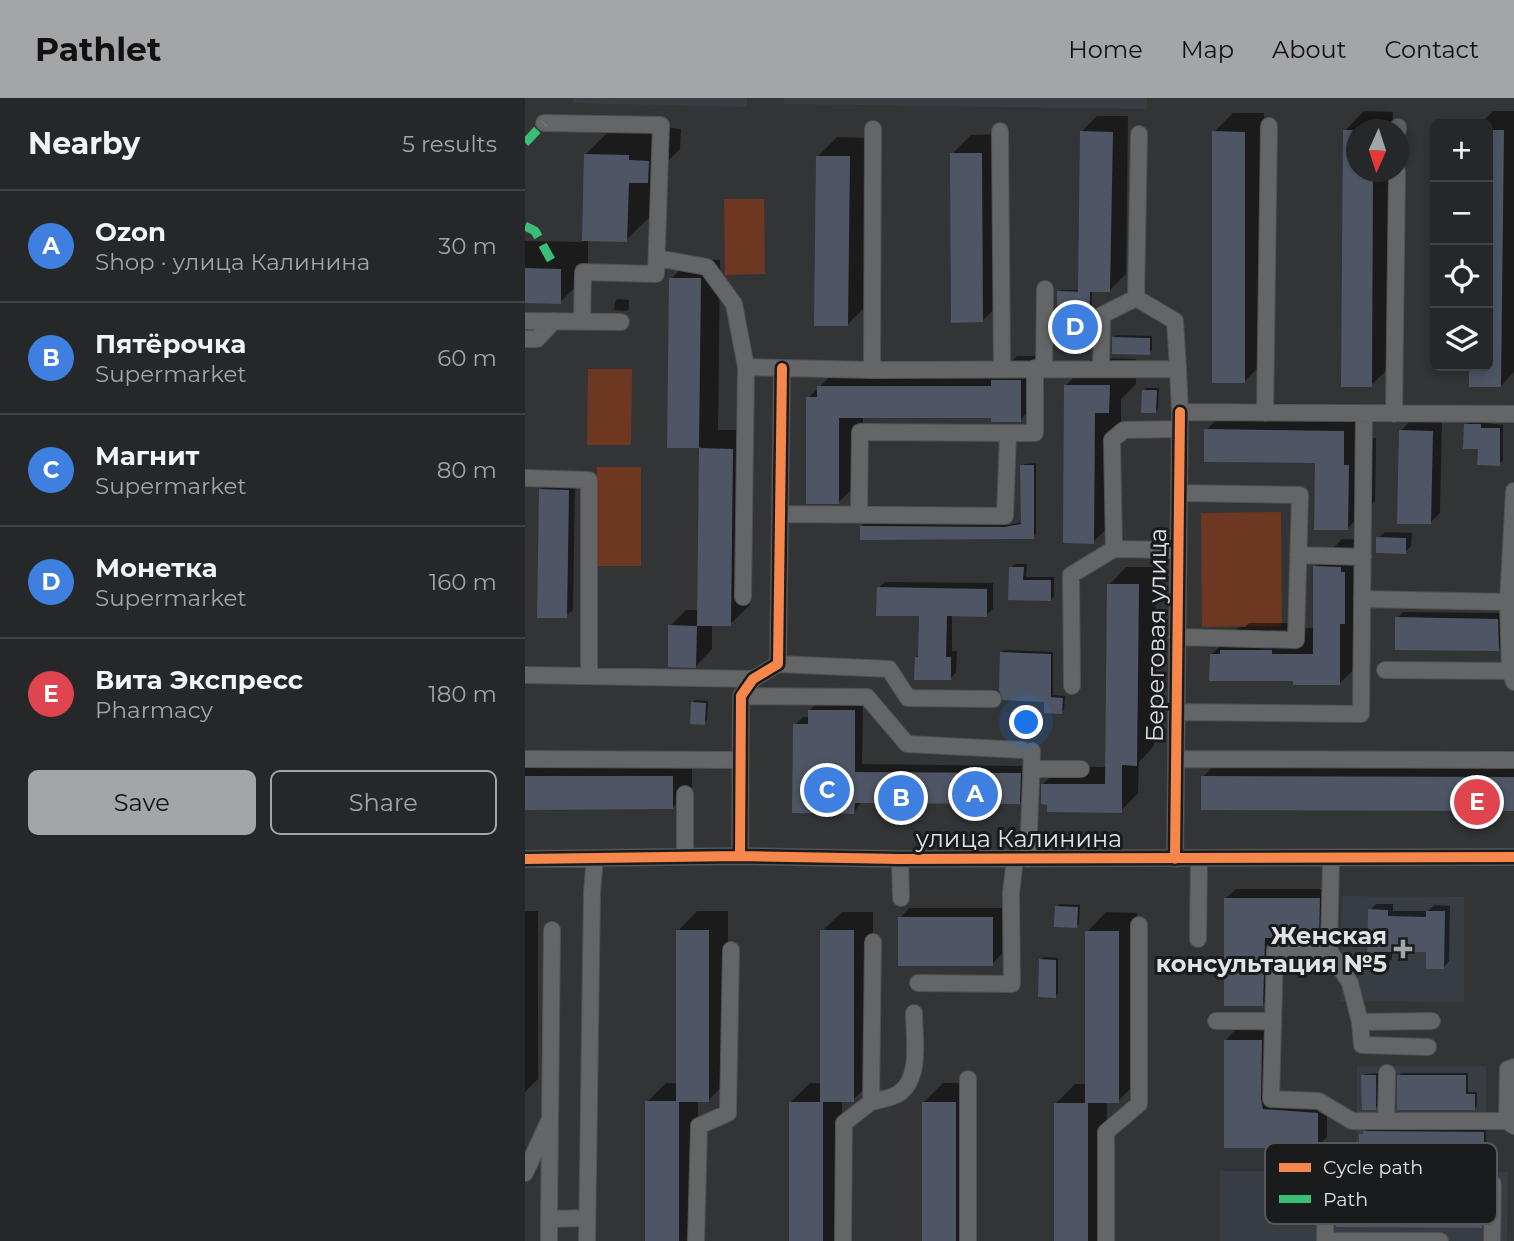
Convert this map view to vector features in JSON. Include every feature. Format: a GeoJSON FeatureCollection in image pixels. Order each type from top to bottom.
{"type":"FeatureCollection","features":[{"type":"Feature","properties":{"kind":"street"},"geometry":{"type":"LineString","coordinates":[[544,123],[661,125],[656,274],[583,272],[582,321]]}},
{"type":"Feature","properties":{"kind":"street"},"geometry":{"type":"LineString","coordinates":[[1265,413],[1269,126]]}},
{"type":"Feature","properties":{"kind":"street"},"geometry":{"type":"LineString","coordinates":[[872,370],[873,129]]}},
{"type":"Feature","properties":{"kind":"street"},"geometry":{"type":"LineString","coordinates":[[1000,131],[1002,369]]}},
{"type":"Feature","properties":{"kind":"street"},"geometry":{"type":"LineString","coordinates":[[1101,368],[1102,315],[1136,298],[1139,134]]}},
{"type":"Feature","properties":{"kind":"street"},"geometry":{"type":"LineString","coordinates":[[1394,414],[1397,182]]}},
{"type":"Feature","properties":{"kind":"street"},"geometry":{"type":"LineString","coordinates":[[657,258],[707,267],[734,304],[746,367],[743,597]]}},
{"type":"Feature","properties":{"kind":"street"},"geometry":{"type":"LineString","coordinates":[[859,514],[860,432],[1035,433],[1045,289]]}},
{"type":"Feature","properties":{"kind":"street","name":"Береговая улица"},"geometry":{"type":"LineString","coordinates":[[1136,298],[1175,321],[1180,420],[1175,859]]}},
{"type":"Feature","properties":{"kind":"street"},"geometry":{"type":"LineString","coordinates":[[525,321],[621,322]]}},
{"type":"Feature","properties":{"kind":"street"},"geometry":{"type":"LineString","coordinates":[[525,339],[537,339],[554,321]]}},
{"type":"Feature","properties":{"kind":"street"},"geometry":{"type":"LineString","coordinates":[[746,367],[872,370],[1178,369]]}},
{"type":"Feature","properties":{"kind":"street"},"geometry":{"type":"LineString","coordinates":[[778,664],[782,368]]}},
{"type":"Feature","properties":{"kind":"street"},"geometry":{"type":"LineString","coordinates":[[1114,549],[1112,440],[1125,430],[1180,420],[1265,413],[1514,414]]}},
{"type":"Feature","properties":{"kind":"street"},"geometry":{"type":"LineString","coordinates":[[1177,712],[1361,715],[1364,413]]}},
{"type":"Feature","properties":{"kind":"street"},"geometry":{"type":"LineString","coordinates":[[781,514],[1005,516],[1007,433]]}},
{"type":"Feature","properties":{"kind":"street"},"geometry":{"type":"LineString","coordinates":[[525,478],[589,480],[589,676]]}},
{"type":"Feature","properties":{"kind":"street"},"geometry":{"type":"LineString","coordinates":[[1385,670],[1512,676],[1507,602],[1514,491]]}},
{"type":"Feature","properties":{"kind":"street"},"geometry":{"type":"LineString","coordinates":[[1177,637],[1296,640],[1300,495],[1179,493]]}},
{"type":"Feature","properties":{"kind":"street"},"geometry":{"type":"LineString","coordinates":[[1072,685],[1071,575],[1114,549],[1178,550]]}},
{"type":"Feature","properties":{"kind":"street"},"geometry":{"type":"LineString","coordinates":[[1298,555],[1363,558]]}},
{"type":"Feature","properties":{"kind":"street"},"geometry":{"type":"LineString","coordinates":[[1362,599],[1507,602]]}},
{"type":"Feature","properties":{"kind":"street"},"geometry":{"type":"LineString","coordinates":[[740,856],[741,696],[753,679],[778,664],[889,670],[908,698],[993,699]]}},
{"type":"Feature","properties":{"kind":"street"},"geometry":{"type":"LineString","coordinates":[[525,675],[753,679]]}},
{"type":"Feature","properties":{"kind":"street"},"geometry":{"type":"LineString","coordinates":[[741,696],[867,697],[907,744],[1027,750],[1033,769],[1021,859],[1011,893],[1013,984],[918,983]]}},
{"type":"Feature","properties":{"kind":"street"},"geometry":{"type":"LineString","coordinates":[[525,759],[740,760]]}},
{"type":"Feature","properties":{"kind":"street"},"geometry":{"type":"LineString","coordinates":[[1176,760],[1514,760]]}},
{"type":"Feature","properties":{"kind":"street"},"geometry":{"type":"LineString","coordinates":[[1033,769],[1081,769]]}},
{"type":"Feature","properties":{"kind":"street"},"geometry":{"type":"LineString","coordinates":[[685,794],[685,857]]}},
{"type":"Feature","properties":{"kind":"street","name":"улица Калинина"},"geometry":{"type":"LineString","coordinates":[[525,859],[740,856],[900,859],[1514,857]]}},
{"type":"Feature","properties":{"kind":"street"},"geometry":{"type":"LineString","coordinates":[[587,1241],[592,891],[595,858]]}},
{"type":"Feature","properties":{"kind":"street"},"geometry":{"type":"LineString","coordinates":[[900,859],[901,898]]}},
{"type":"Feature","properties":{"kind":"street"},"geometry":{"type":"LineString","coordinates":[[1198,939],[1199,859]]}},
{"type":"Feature","properties":{"kind":"street"},"geometry":{"type":"LineString","coordinates":[[1331,859],[1329,950],[1350,982],[1360,1022],[1362,1045],[1428,1047]]}},
{"type":"Feature","properties":{"kind":"street"},"geometry":{"type":"LineString","coordinates":[[1106,1241],[1106,1132],[1139,1104],[1139,925]]}},
{"type":"Feature","properties":{"kind":"street"},"geometry":{"type":"LineString","coordinates":[[549,1241],[552,930]]}},
{"type":"Feature","properties":{"kind":"street"},"geometry":{"type":"LineString","coordinates":[[871,1102],[873,942]]}},
{"type":"Feature","properties":{"kind":"street"},"geometry":{"type":"LineString","coordinates":[[696,1241],[699,1126],[728,1113],[731,950]]}},
{"type":"Feature","properties":{"kind":"street"},"geometry":{"type":"LineString","coordinates":[[1329,950],[1275,950],[1271,1099],[1319,1101],[1352,1121],[1511,1124],[1507,1069],[1514,1067]]}},
{"type":"Feature","properties":{"kind":"street"},"geometry":{"type":"LineString","coordinates":[[843,1241],[844,1123],[871,1102],[899,1094],[911,1077],[914,1064],[914,1013]]}},
{"type":"Feature","properties":{"kind":"street"},"geometry":{"type":"LineString","coordinates":[[1216,1021],[1273,1021]]}},
{"type":"Feature","properties":{"kind":"street"},"geometry":{"type":"LineString","coordinates":[[1360,1022],[1432,1021]]}},
{"type":"Feature","properties":{"kind":"street"},"geometry":{"type":"LineString","coordinates":[[1386,1121],[1387,1073]]}},
{"type":"Feature","properties":{"kind":"street"},"geometry":{"type":"LineString","coordinates":[[968,1079],[968,1241]]}},
{"type":"Feature","properties":{"kind":"street"},"geometry":{"type":"LineString","coordinates":[[525,1173],[552,1116]]}},
{"type":"Feature","properties":{"kind":"street"},"geometry":{"type":"LineString","coordinates":[[549,1219],[587,1219]]}},
{"type":"Feature","properties":{"kind":"street"},"geometry":{"type":"LineString","coordinates":[[1325,1224],[1325,1241],[1440,1241]]}},
{"type":"Feature","properties":{"kind":"shaded area"},"geometry":{"type":"Polygon","coordinates":[[[573,98],[747,98],[747,107],[573,103],[573,98]]]}},
{"type":"Feature","properties":{"kind":"shaded area"},"geometry":{"type":"Polygon","coordinates":[[[784,98],[1147,98],[1147,109],[784,104],[784,98]]]}},
{"type":"Feature","properties":{"kind":"shaded area"},"geometry":{"type":"Polygon","coordinates":[[[724,199],[764,199],[765,274],[725,275],[724,199]]]}},
{"type":"Feature","properties":{"kind":"shaded area"},"geometry":{"type":"Polygon","coordinates":[[[588,369],[632,369],[631,445],[587,445],[588,369]]]}},
{"type":"Feature","properties":{"kind":"shaded area"},"geometry":{"type":"Polygon","coordinates":[[[597,467],[641,467],[641,566],[597,566],[597,467]]]}},
{"type":"Feature","properties":{"kind":"shaded area"},"geometry":{"type":"Polygon","coordinates":[[[1281,512],[1282,626],[1202,627],[1201,513],[1281,512]]]}},
{"type":"Feature","properties":{"kind":"shaded area","name":"Женская консультация №5"},"geometry":{"type":"Polygon","coordinates":[[[1342,896],[1464,897],[1464,1002],[1341,1001],[1342,896]]]}},
{"type":"Feature","properties":{"kind":"shaded area"},"geometry":{"type":"Polygon","coordinates":[[[1357,1066],[1486,1066],[1486,1143],[1357,1143],[1357,1066]]]}},
{"type":"Feature","properties":{"kind":"shaded area"},"geometry":{"type":"Polygon","coordinates":[[[1220,1171],[1265,1171],[1265,1224],[1497,1224],[1497,1172],[1508,1172],[1507,1241],[1220,1241],[1220,1171]]]}},
{"type":"Feature","properties":{"kind":"building"},"geometry":{"type":"Polygon","coordinates":[[[1343,130],[1346,130],[1346,182],[1373,182],[1372,387],[1341,387],[1343,130]]]}},
{"type":"Feature","properties":{"kind":"building"},"geometry":{"type":"Polygon","coordinates":[[[1493,130],[1504,130],[1501,387],[1469,387],[1469,371],[1493,371],[1493,130]]]}},
{"type":"Feature","properties":{"kind":"building"},"geometry":{"type":"Polygon","coordinates":[[[1080,131],[1113,132],[1110,292],[1078,292],[1080,131]]]}},
{"type":"Feature","properties":{"kind":"building"},"geometry":{"type":"Polygon","coordinates":[[[1212,131],[1245,132],[1245,383],[1212,383],[1212,131]]]}},
{"type":"Feature","properties":{"kind":"building"},"geometry":{"type":"Polygon","coordinates":[[[950,153],[982,153],[983,322],[951,323],[950,153]]]}},
{"type":"Feature","properties":{"kind":"building"},"geometry":{"type":"Polygon","coordinates":[[[584,154],[629,155],[629,160],[649,161],[648,183],[629,183],[627,242],[582,241],[584,154]]]}},
{"type":"Feature","properties":{"kind":"building"},"geometry":{"type":"Polygon","coordinates":[[[816,156],[850,156],[848,326],[814,326],[816,156]]]}},
{"type":"Feature","properties":{"kind":"building"},"geometry":{"type":"Polygon","coordinates":[[[525,268],[561,269],[561,304],[525,303],[525,268]]]}},
{"type":"Feature","properties":{"kind":"building"},"geometry":{"type":"Polygon","coordinates":[[[669,278],[701,278],[699,448],[667,448],[669,278]]]}},
{"type":"Feature","properties":{"kind":"building"},"geometry":{"type":"Polygon","coordinates":[[[1057,291],[1090,292],[1089,337],[1057,336],[1057,291]]]}},
{"type":"Feature","properties":{"kind":"building"},"geometry":{"type":"Polygon","coordinates":[[[1112,337],[1150,338],[1150,355],[1112,354],[1112,337]]]}},
{"type":"Feature","properties":{"kind":"building"},"geometry":{"type":"Polygon","coordinates":[[[991,380],[1021,380],[1021,422],[991,422],[991,418],[839,418],[839,504],[806,504],[806,397],[817,397],[817,386],[991,386],[991,380]]]}},
{"type":"Feature","properties":{"kind":"building"},"geometry":{"type":"Polygon","coordinates":[[[1064,385],[1110,385],[1109,413],[1095,413],[1094,544],[1063,543],[1064,385]]]}},
{"type":"Feature","properties":{"kind":"building"},"geometry":{"type":"Polygon","coordinates":[[[1142,390],[1157,390],[1156,413],[1141,413],[1142,390]]]}},
{"type":"Feature","properties":{"kind":"building"},"geometry":{"type":"Polygon","coordinates":[[[1464,424],[1500,428],[1500,466],[1477,465],[1478,449],[1463,449],[1464,424]]]}},
{"type":"Feature","properties":{"kind":"building"},"geometry":{"type":"Polygon","coordinates":[[[1204,429],[1344,431],[1344,465],[1349,465],[1348,530],[1314,530],[1315,463],[1204,462],[1204,429]]]}},
{"type":"Feature","properties":{"kind":"building"},"geometry":{"type":"Polygon","coordinates":[[[1399,430],[1433,431],[1431,524],[1397,524],[1399,430]]]}},
{"type":"Feature","properties":{"kind":"building"},"geometry":{"type":"Polygon","coordinates":[[[699,448],[733,449],[731,626],[697,626],[699,448]]]}},
{"type":"Feature","properties":{"kind":"building"},"geometry":{"type":"Polygon","coordinates":[[[1020,465],[1034,465],[1034,539],[860,540],[860,526],[1005,527],[1021,524],[1020,465]]]}},
{"type":"Feature","properties":{"kind":"building"},"geometry":{"type":"Polygon","coordinates":[[[539,489],[569,490],[567,618],[537,618],[539,489]]]}},
{"type":"Feature","properties":{"kind":"building"},"geometry":{"type":"Polygon","coordinates":[[[1376,537],[1406,538],[1406,554],[1376,553],[1376,537]]]}},
{"type":"Feature","properties":{"kind":"building"},"geometry":{"type":"Polygon","coordinates":[[[1313,566],[1341,567],[1341,572],[1345,572],[1345,624],[1340,624],[1340,685],[1293,685],[1293,681],[1209,681],[1210,654],[1220,654],[1220,650],[1272,650],[1272,654],[1313,654],[1313,566]]]}},
{"type":"Feature","properties":{"kind":"building"},"geometry":{"type":"Polygon","coordinates":[[[1009,567],[1024,567],[1023,580],[1051,580],[1051,601],[1008,600],[1009,567]]]}},
{"type":"Feature","properties":{"kind":"building"},"geometry":{"type":"Polygon","coordinates":[[[1107,584],[1139,584],[1137,766],[1122,765],[1122,813],[1047,812],[1047,805],[1041,804],[1041,784],[1105,784],[1107,584]]]}},
{"type":"Feature","properties":{"kind":"building"},"geometry":{"type":"Polygon","coordinates":[[[877,587],[987,589],[987,617],[947,616],[946,657],[951,657],[951,680],[914,680],[915,657],[918,657],[919,616],[876,616],[877,587]]]}},
{"type":"Feature","properties":{"kind":"building"},"geometry":{"type":"Polygon","coordinates":[[[1395,617],[1498,619],[1499,651],[1395,650],[1395,617]]]}},
{"type":"Feature","properties":{"kind":"building"},"geometry":{"type":"Polygon","coordinates":[[[668,625],[697,626],[696,668],[668,667],[668,625]]]}},
{"type":"Feature","properties":{"kind":"building"},"geometry":{"type":"Polygon","coordinates":[[[1000,652],[1051,654],[1051,697],[1063,698],[1062,714],[1044,713],[1044,702],[1003,700],[999,690],[1000,652]]]}},
{"type":"Feature","properties":{"kind":"building"},"geometry":{"type":"Polygon","coordinates":[[[691,702],[706,703],[705,725],[690,724],[691,702]]]}},
{"type":"Feature","properties":{"kind":"building"},"geometry":{"type":"Polygon","coordinates":[[[808,710],[855,710],[855,772],[1021,773],[1020,804],[855,803],[854,814],[792,813],[793,724],[808,724],[808,710]]]}},
{"type":"Feature","properties":{"kind":"building"},"geometry":{"type":"Polygon","coordinates":[[[525,776],[673,776],[673,809],[525,810],[525,776]]]}},
{"type":"Feature","properties":{"kind":"building"},"geometry":{"type":"Polygon","coordinates":[[[1201,776],[1514,777],[1514,811],[1201,810],[1201,776]]]}},
{"type":"Feature","properties":{"kind":"building"},"geometry":{"type":"Polygon","coordinates":[[[1224,898],[1320,898],[1319,938],[1265,938],[1263,1006],[1224,1006],[1224,898]]]}},
{"type":"Feature","properties":{"kind":"building"},"geometry":{"type":"Polygon","coordinates":[[[1055,906],[1078,907],[1077,928],[1054,927],[1055,906]]]}},
{"type":"Feature","properties":{"kind":"building"},"geometry":{"type":"Polygon","coordinates":[[[1368,909],[1388,910],[1388,916],[1426,917],[1426,911],[1445,911],[1444,969],[1426,969],[1426,952],[1387,952],[1387,967],[1367,967],[1368,909]]]}},
{"type":"Feature","properties":{"kind":"building"},"geometry":{"type":"Polygon","coordinates":[[[898,917],[993,917],[993,966],[898,966],[898,917]]]}},
{"type":"Feature","properties":{"kind":"building"},"geometry":{"type":"Polygon","coordinates":[[[676,930],[709,930],[709,1102],[679,1102],[679,1241],[645,1241],[645,1101],[676,1101],[676,930]]]}},
{"type":"Feature","properties":{"kind":"building"},"geometry":{"type":"Polygon","coordinates":[[[820,930],[854,930],[854,1102],[820,1102],[820,930]]]}},
{"type":"Feature","properties":{"kind":"building"},"geometry":{"type":"Polygon","coordinates":[[[1085,931],[1119,931],[1119,1103],[1085,1103],[1085,931]]]}},
{"type":"Feature","properties":{"kind":"building"},"geometry":{"type":"Polygon","coordinates":[[[1039,959],[1056,960],[1056,998],[1038,997],[1039,959]]]}},
{"type":"Feature","properties":{"kind":"building"},"geometry":{"type":"Polygon","coordinates":[[[1224,1040],[1262,1040],[1263,1109],[1318,1113],[1318,1143],[1265,1143],[1265,1148],[1224,1148],[1224,1040]]]}},
{"type":"Feature","properties":{"kind":"building"},"geometry":{"type":"Polygon","coordinates":[[[1361,1075],[1376,1075],[1376,1110],[1362,1110],[1361,1075]]]}},
{"type":"Feature","properties":{"kind":"building"},"geometry":{"type":"Polygon","coordinates":[[[1397,1075],[1466,1075],[1466,1094],[1475,1094],[1475,1110],[1397,1110],[1397,1075]]]}},
{"type":"Feature","properties":{"kind":"building"},"geometry":{"type":"Polygon","coordinates":[[[789,1102],[823,1102],[823,1241],[789,1241],[789,1102]]]}},
{"type":"Feature","properties":{"kind":"building"},"geometry":{"type":"Polygon","coordinates":[[[922,1102],[956,1102],[956,1241],[922,1241],[922,1102]]]}},
{"type":"Feature","properties":{"kind":"building"},"geometry":{"type":"Polygon","coordinates":[[[1054,1103],[1088,1103],[1088,1241],[1054,1241],[1054,1103]]]}},
{"type":"Feature","properties":{"kind":"building"},"geometry":{"type":"Polygon","coordinates":[[[1363,1131],[1484,1132],[1484,1143],[1359,1143],[1359,1134],[1363,1134],[1363,1131]]]}},
{"type":"Feature","properties":{"kind":"building"},"geometry":{"type":"Polygon","coordinates":[[[1336,1224],[1482,1224],[1482,1228],[1336,1227],[1336,1224]]]}},
{"type":"Feature","properties":{"kind":"marked path"},"geometry":{"type":"LineString","coordinates":[[525,143],[544,123]]}},
{"type":"Feature","properties":{"kind":"marked path"},"geometry":{"type":"LineString","coordinates":[[525,226],[535,231],[551,260]]}},
{"type":"Feature","properties":{"kind":"cycle path"},"geometry":{"type":"LineString","coordinates":[[740,856],[741,696],[753,679],[778,664],[782,368]]}},
{"type":"Feature","properties":{"kind":"cycle path"},"geometry":{"type":"LineString","coordinates":[[1175,859],[1180,412]]}},
{"type":"Feature","properties":{"kind":"cycle path"},"geometry":{"type":"LineString","coordinates":[[525,859],[740,856],[900,859],[1514,857]]}},
{"type":"Feature","properties":{"kind":"place","name":"Монетка"},"geometry":{"type":"Point","coordinates":[1075,327]}},
{"type":"Feature","properties":{"kind":"place","name":"Магнит"},"geometry":{"type":"Point","coordinates":[827,790]}},
{"type":"Feature","properties":{"kind":"place","name":"Ozon"},"geometry":{"type":"Point","coordinates":[975,794]}},
{"type":"Feature","properties":{"kind":"place","name":"Пятёрочка"},"geometry":{"type":"Point","coordinates":[901,798]}},
{"type":"Feature","properties":{"kind":"place","name":"Вита Экспресс"},"geometry":{"type":"Point","coordinates":[1477,802]}},
{"type":"Feature","properties":{"kind":"place","name":"Женская консультация №5"},"geometry":{"type":"Point","coordinates":[1403,949]}}]}
